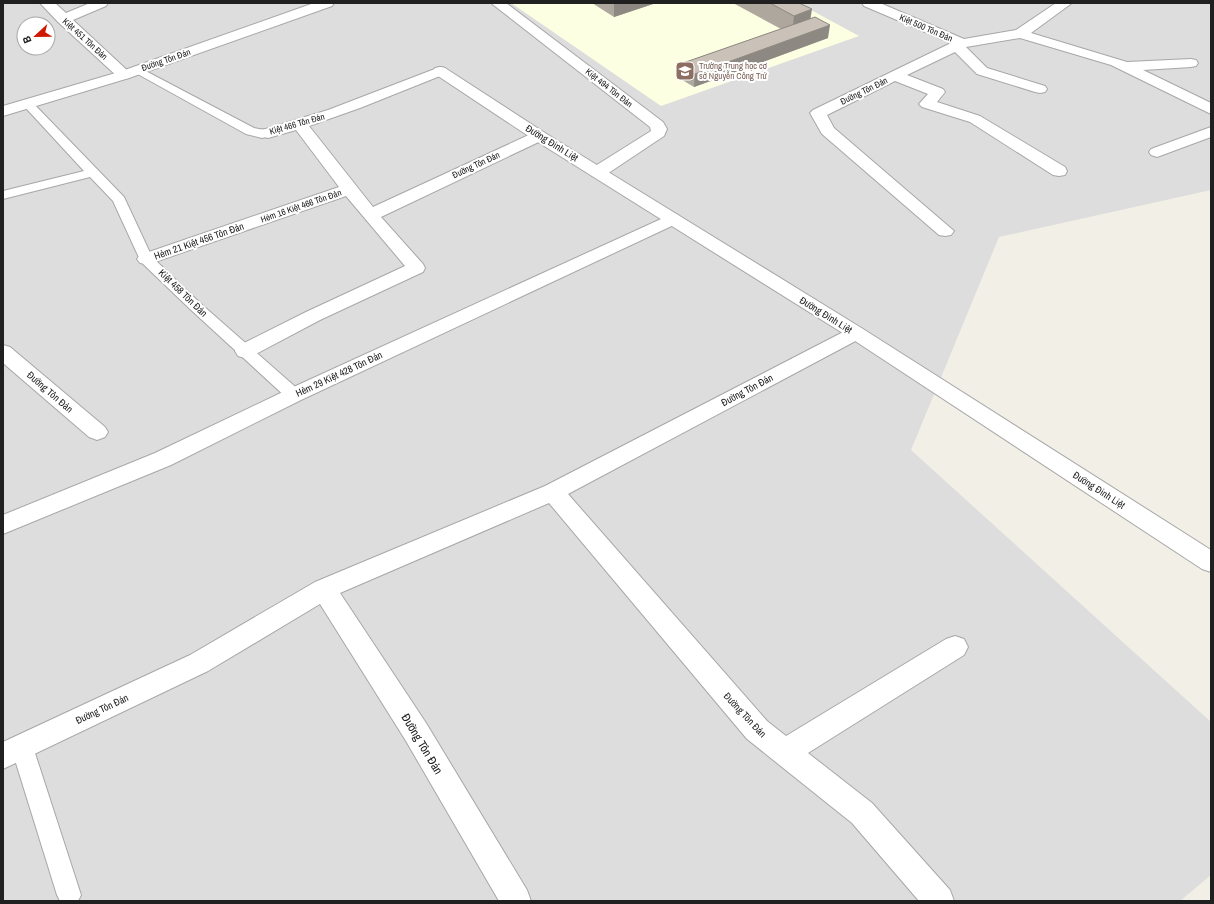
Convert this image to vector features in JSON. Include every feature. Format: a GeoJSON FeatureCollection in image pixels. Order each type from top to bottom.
{"type":"FeatureCollection","features":[{"type":"Feature","properties":{"kind":"street","name":"Kiệt 451 Tôn Đản"},"geometry":{"type":"LineString","coordinates":[[46,3],[63,19],[131,73]]}},
{"type":"Feature","properties":{"kind":"street"},"geometry":{"type":"LineString","coordinates":[[63,19],[101,3]]}},
{"type":"Feature","properties":{"kind":"street","name":"Đường Tôn Đản"},"geometry":{"type":"LineString","coordinates":[[3,111],[131,73],[327,3]]}},
{"type":"Feature","properties":{"kind":"street","name":"Kiệt 494 Tôn Đản"},"geometry":{"type":"LineString","coordinates":[[498,3],[657,125],[660,130],[658,133],[598,172]]}},
{"type":"Feature","properties":{"kind":"street","name":"Kiệt 500 Tôn Đản"},"geometry":{"type":"LineString","coordinates":[[868,3],[959,44]]}},
{"type":"Feature","properties":{"kind":"street","name":"Đường Tôn Đản"},"geometry":{"type":"LineString","coordinates":[[945,231],[828,131],[818,113],[959,44],[1020,34],[1065,3]]}},
{"type":"Feature","properties":{"kind":"street","name":"Đường Tôn Đản"},"geometry":{"type":"LineString","coordinates":[[1020,34],[1116,62],[1211,109]]}},
{"type":"Feature","properties":{"kind":"street"},"geometry":{"type":"LineString","coordinates":[[959,44],[982,71],[1040,89]]}},
{"type":"Feature","properties":{"kind":"street"},"geometry":{"type":"LineString","coordinates":[[1125,66],[1191,63]]}},
{"type":"Feature","properties":{"kind":"street","name":"Đường Đinh Liệt"},"geometry":{"type":"LineString","coordinates":[[440,71],[539,136],[856,333],[1211,562]]}},
{"type":"Feature","properties":{"kind":"street","name":"Kiệt 466 Tôn Đản"},"geometry":{"type":"LineString","coordinates":[[268,133],[300,125],[340,111],[440,71]]}},
{"type":"Feature","properties":{"kind":"street","name":"Đường Tôn Đản"},"geometry":{"type":"LineString","coordinates":[[895,76],[938,92],[927,104],[975,119],[1059,171]]}},
{"type":"Feature","properties":{"kind":"street","name":"Hẻm 16 Kiệt 466 Tôn Đản"},"geometry":{"type":"LineString","coordinates":[[245,351],[313,316],[416,268],[370,215],[300,125]]}},
{"type":"Feature","properties":{"kind":"street"},"geometry":{"type":"LineString","coordinates":[[1157,152],[1211,132]]}},
{"type":"Feature","properties":{"kind":"street","name":"Đường Tôn Đản"},"geometry":{"type":"LineString","coordinates":[[370,215],[539,136]]}},
{"type":"Feature","properties":{"kind":"street","name":"Hẻm 16 Kiệt 466 Tôn Đản"},"geometry":{"type":"LineString","coordinates":[[252,223],[350,189]]}},
{"type":"Feature","properties":{"kind":"street","name":"Hẻm 29 Kiệt 428 Tôn Đản"},"geometry":{"type":"LineString","coordinates":[[3,525],[156,462],[294,395],[672,219]]}},
{"type":"Feature","properties":{"kind":"street","name":"Hẻm 21 Kiệt 456 Tôn Đản"},"geometry":{"type":"LineString","coordinates":[[146,259],[252,223]]}},
{"type":"Feature","properties":{"kind":"street","name":"Đường Tôn Đản"},"geometry":{"type":"LineString","coordinates":[[12,752],[199,663],[324,589],[553,492],[856,333]]}},
{"type":"Feature","properties":{"kind":"street","name":"Đường Tôn Đản"},"geometry":{"type":"LineString","coordinates":[[3,352],[97,432]]}},
{"type":"Feature","properties":{"kind":"street","name":"Đường Tôn Đản"},"geometry":{"type":"LineString","coordinates":[[553,492],[756,730],[862,813],[939,901]]}},
{"type":"Feature","properties":{"kind":"street","name":"Đường Tôn Đản"},"geometry":{"type":"LineString","coordinates":[[324,589],[416,732],[516,901]]}},
{"type":"Feature","properties":{"kind":"street"},"geometry":{"type":"LineString","coordinates":[[785,752],[956,647]]}},
{"type":"Feature","properties":{"kind":"lane","name":"Kiệt 466 Tôn Đản"},"geometry":{"type":"LineString","coordinates":[[131,73],[250,131],[256,133],[268,133]]}},
{"type":"Feature","properties":{"kind":"lane","name":"Kiệt 458 Tôn Đản"},"geometry":{"type":"LineString","coordinates":[[28,104],[119,200],[146,259],[195,306],[294,395]]}},
{"type":"Feature","properties":{"kind":"lane"},"geometry":{"type":"LineString","coordinates":[[3,195],[92,173]]}},
{"type":"Feature","properties":{"kind":"lane"},"geometry":{"type":"LineString","coordinates":[[12,752],[69,895]]}},
{"type":"Feature","properties":{"kind":"shaded area"},"geometry":{"type":"Polygon","coordinates":[[[3,3],[1211,3],[1211,190],[999,237],[911,450],[1211,722],[1211,875],[1180,901],[3,901],[3,3]]]}},
{"type":"Feature","properties":{"kind":"shaded area","name":"Trường Trung học cơ sở Nguyễn Công Trứ"},"geometry":{"type":"Polygon","coordinates":[[[511,3],[798,3],[859,36],[661,106],[511,3]]]}},
{"type":"Feature","properties":{"kind":"building"},"geometry":{"type":"Polygon","coordinates":[[[770,3],[799,3],[812,9],[794,16],[770,3]]]}},
{"type":"Feature","properties":{"kind":"building"},"geometry":{"type":"Polygon","coordinates":[[[815,17],[830,25],[695,74],[680,64],[815,17]]]}},
{"type":"Feature","properties":{"kind":"place","name":"Trường Trung học cơ sở Nguyễn Công Trứ"},"geometry":{"type":"Point","coordinates":[685,71]}}]}
